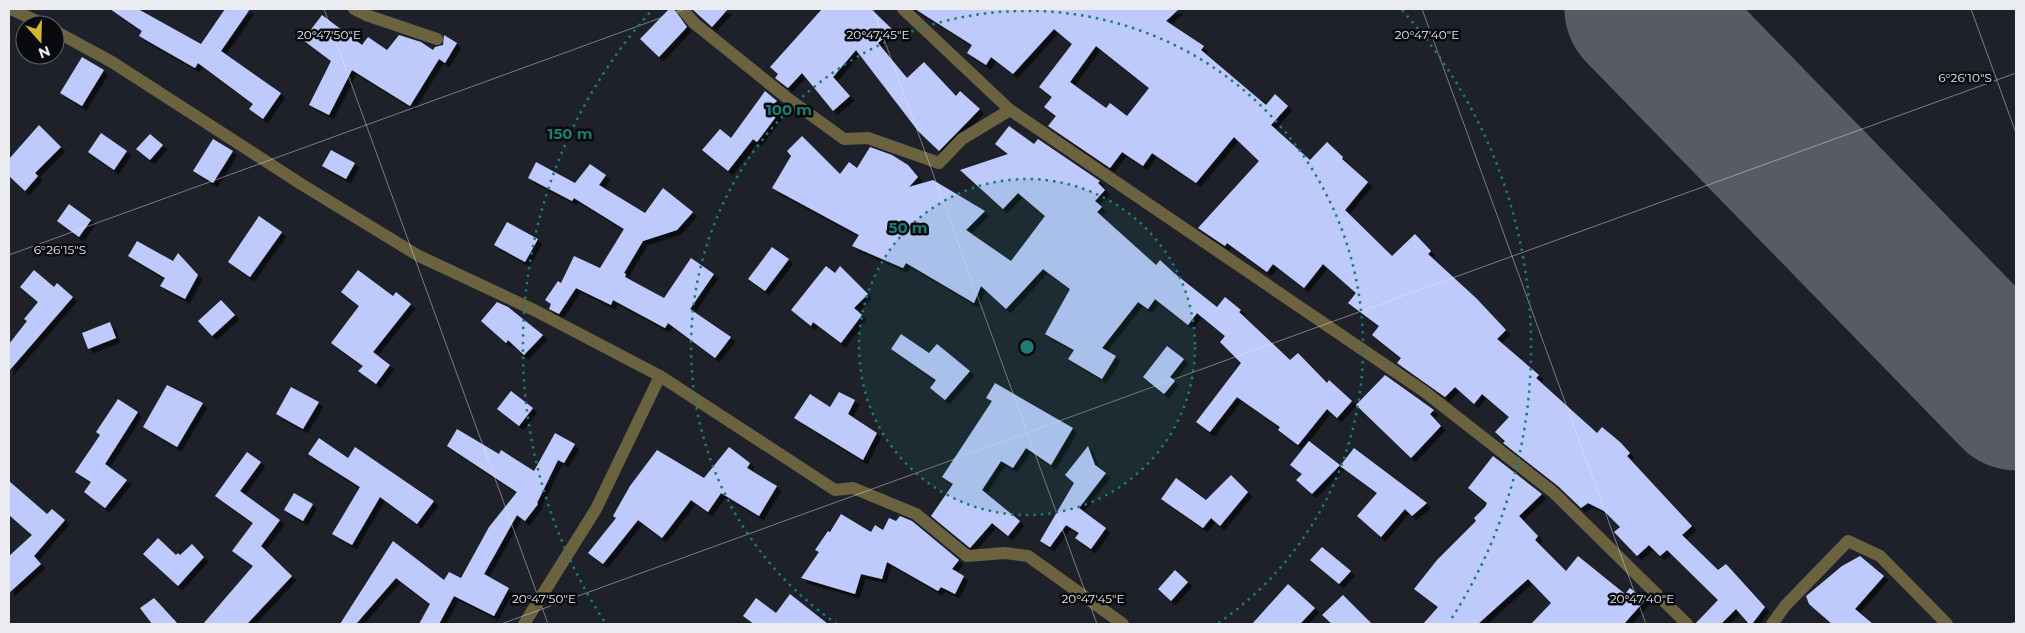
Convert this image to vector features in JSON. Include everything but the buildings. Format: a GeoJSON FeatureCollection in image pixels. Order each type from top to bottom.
{"type":"FeatureCollection","features":[{"type":"Feature","properties":{"kind":"street"},"geometry":{"type":"LineString","coordinates":[[11,9],[24,15]]}},
{"type":"Feature","properties":{"kind":"street"},"geometry":{"type":"LineString","coordinates":[[354,9],[366,15],[437,39]]}},
{"type":"Feature","properties":{"kind":"street"},"geometry":{"type":"LineString","coordinates":[[682,9],[694,23],[786,97],[844,139],[868,138],[939,163],[962,139],[1010,110]]}},
{"type":"Feature","properties":{"kind":"street"},"geometry":{"type":"LineString","coordinates":[[903,9],[1010,110],[1425,392],[1553,492],[1687,624]]}},
{"type":"Feature","properties":{"kind":"street"},"geometry":{"type":"LineString","coordinates":[[65,36],[112,62],[301,184],[419,256],[534,310],[660,376],[835,490],[853,488],[916,514],[967,556],[1005,553],[1028,556],[1123,624]]}},
{"type":"Feature","properties":{"kind":"street"},"geometry":{"type":"LineString","coordinates":[[524,624],[596,509],[660,376]]}},
{"type":"Feature","properties":{"kind":"street"},"geometry":{"type":"LineString","coordinates":[[1772,624],[1785,606],[1848,541],[1880,556],[1946,624]]}},
{"type":"Feature","properties":{"kind":"runway"},"geometry":{"type":"LineString","coordinates":[[1640,9],[2016,395]]}}]}
